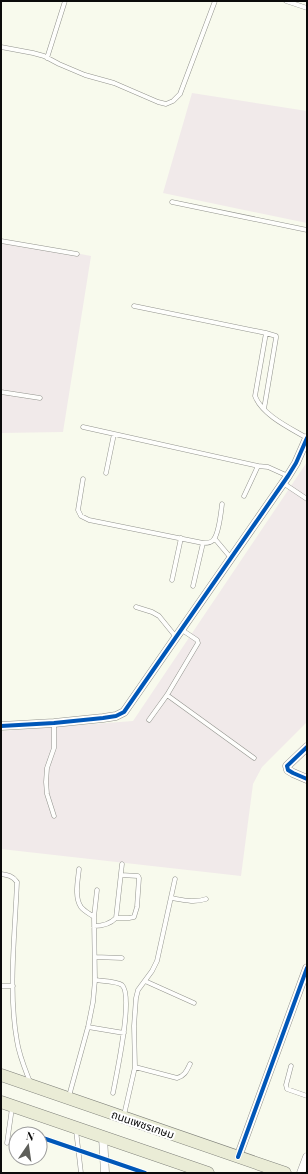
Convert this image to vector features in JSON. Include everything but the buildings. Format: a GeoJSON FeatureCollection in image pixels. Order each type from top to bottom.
{"type":"FeatureCollection","features":[{"type":"Feature","properties":{"kind":"main road","name":"ถนนเพชรเกษม"},"geometry":{"type":"LineString","coordinates":[[1,1075],[285,1173]]}},
{"type":"Feature","properties":{"kind":"main road"},"geometry":{"type":"LineString","coordinates":[[7,1104],[208,1173]]}},
{"type":"Feature","properties":{"kind":"street"},"geometry":{"type":"LineString","coordinates":[[1,726],[54,723],[116,716],[124,712],[288,476],[296,463],[307,438]]}},
{"type":"Feature","properties":{"kind":"street"},"geometry":{"type":"LineString","coordinates":[[307,747],[288,766],[288,770],[293,774],[307,779]]}},
{"type":"Feature","properties":{"kind":"street"},"geometry":{"type":"LineString","coordinates":[[238,1157],[307,968]]}},
{"type":"Feature","properties":{"kind":"street"},"geometry":{"type":"LineString","coordinates":[[103,1137],[105,1173]]}},
{"type":"Feature","properties":{"kind":"street"},"geometry":{"type":"LineString","coordinates":[[301,1173],[307,1157]]}},
{"type":"Feature","properties":{"kind":"lane"},"geometry":{"type":"LineString","coordinates":[[47,58],[65,1]]}},
{"type":"Feature","properties":{"kind":"lane"},"geometry":{"type":"LineString","coordinates":[[1,47],[33,53],[85,75],[114,84],[166,104],[173,101],[180,94],[215,1]]}},
{"type":"Feature","properties":{"kind":"lane"},"geometry":{"type":"LineString","coordinates":[[286,1],[307,8]]}},
{"type":"Feature","properties":{"kind":"lane"},"geometry":{"type":"LineString","coordinates":[[172,202],[307,230]]}},
{"type":"Feature","properties":{"kind":"lane"},"geometry":{"type":"LineString","coordinates":[[1,241],[77,254]]}},
{"type":"Feature","properties":{"kind":"lane"},"geometry":{"type":"LineString","coordinates":[[134,306],[274,335],[276,338],[264,409]]}},
{"type":"Feature","properties":{"kind":"lane"},"geometry":{"type":"LineString","coordinates":[[266,334],[254,396],[264,409],[282,423],[307,438]]}},
{"type":"Feature","properties":{"kind":"lane"},"geometry":{"type":"LineString","coordinates":[[1,392],[40,398]]}},
{"type":"Feature","properties":{"kind":"lane"},"geometry":{"type":"LineString","coordinates":[[83,427],[268,467],[288,476]]}},
{"type":"Feature","properties":{"kind":"lane"},"geometry":{"type":"LineString","coordinates":[[106,473],[114,434]]}},
{"type":"Feature","properties":{"kind":"lane"},"geometry":{"type":"LineString","coordinates":[[244,496],[258,466]]}},
{"type":"Feature","properties":{"kind":"lane"},"geometry":{"type":"LineString","coordinates":[[83,479],[78,510],[80,516],[89,520],[203,543],[210,542],[215,539],[222,504]]}},
{"type":"Feature","properties":{"kind":"lane"},"geometry":{"type":"LineString","coordinates":[[283,483],[307,499]]}},
{"type":"Feature","properties":{"kind":"lane"},"geometry":{"type":"LineString","coordinates":[[172,580],[181,538]]}},
{"type":"Feature","properties":{"kind":"lane"},"geometry":{"type":"LineString","coordinates":[[215,539],[231,558]]}},
{"type":"Feature","properties":{"kind":"lane"},"geometry":{"type":"LineString","coordinates":[[193,586],[203,543]]}},
{"type":"Feature","properties":{"kind":"lane"},"geometry":{"type":"LineString","coordinates":[[136,607],[159,616],[176,637]]}},
{"type":"Feature","properties":{"kind":"lane"},"geometry":{"type":"LineString","coordinates":[[150,720],[167,695],[198,643],[182,630]]}},
{"type":"Feature","properties":{"kind":"lane"},"geometry":{"type":"LineString","coordinates":[[167,695],[254,758]]}},
{"type":"Feature","properties":{"kind":"lane"},"geometry":{"type":"LineString","coordinates":[[54,723],[54,748],[47,768],[46,782],[47,794],[54,816]]}},
{"type":"Feature","properties":{"kind":"lane"},"geometry":{"type":"LineString","coordinates":[[94,926],[103,926],[112,922],[116,918],[122,864]]}},
{"type":"Feature","properties":{"kind":"lane"},"geometry":{"type":"LineString","coordinates":[[79,869],[77,895],[79,902],[82,908],[94,917]]}},
{"type":"Feature","properties":{"kind":"lane"},"geometry":{"type":"LineString","coordinates":[[1,874],[15,878],[17,882],[13,986],[14,1013],[19,1050],[31,1086]]}},
{"type":"Feature","properties":{"kind":"lane"},"geometry":{"type":"LineString","coordinates":[[116,918],[134,917],[137,907],[138,876],[121,875]]}},
{"type":"Feature","properties":{"kind":"lane"},"geometry":{"type":"LineString","coordinates":[[124,1118],[135,1067],[134,1026],[136,998],[138,990],[145,982],[157,961],[175,879]]}},
{"type":"Feature","properties":{"kind":"lane"},"geometry":{"type":"LineString","coordinates":[[68,1098],[88,1027],[93,1002],[95,980],[94,917],[97,890]]}},
{"type":"Feature","properties":{"kind":"lane"},"geometry":{"type":"LineString","coordinates":[[171,898],[190,902],[206,899]]}},
{"type":"Feature","properties":{"kind":"lane"},"geometry":{"type":"LineString","coordinates":[[95,957],[122,958]]}},
{"type":"Feature","properties":{"kind":"lane"},"geometry":{"type":"LineString","coordinates":[[95,980],[119,983],[122,985],[126,997],[124,1033],[113,1093]]}},
{"type":"Feature","properties":{"kind":"lane"},"geometry":{"type":"LineString","coordinates":[[145,982],[194,1003]]}},
{"type":"Feature","properties":{"kind":"lane"},"geometry":{"type":"LineString","coordinates":[[1,986],[13,986]]}},
{"type":"Feature","properties":{"kind":"lane"},"geometry":{"type":"LineString","coordinates":[[88,1027],[124,1033]]}},
{"type":"Feature","properties":{"kind":"lane"},"geometry":{"type":"LineString","coordinates":[[135,1067],[177,1078],[182,1077],[190,1064]]}},
{"type":"Feature","properties":{"kind":"lane"},"geometry":{"type":"LineString","coordinates":[[291,1066],[286,1085],[287,1089],[307,1096]]}},
{"type":"Feature","properties":{"kind":"lane"},"geometry":{"type":"LineString","coordinates":[[7,1104],[7,1143]]}},
{"type":"Feature","properties":{"kind":"lane"},"geometry":{"type":"LineString","coordinates":[[76,1128],[81,1173]]}},
{"type":"Feature","properties":{"kind":"shaded area"},"geometry":{"type":"Polygon","coordinates":[[[192,93],[307,111],[307,223],[163,193],[192,93]]]}},
{"type":"Feature","properties":{"kind":"shaded area"},"geometry":{"type":"Polygon","coordinates":[[[1,239],[91,256],[63,432],[1,433],[1,239]]]}},
{"type":"Feature","properties":{"kind":"shaded area"},"geometry":{"type":"Polygon","coordinates":[[[307,462],[307,722],[262,767],[253,784],[241,876],[1,849],[1,731],[133,721],[307,462]]]}},
{"type":"Feature","properties":{"kind":"cycle path"},"geometry":{"type":"LineString","coordinates":[[1,726],[103,718],[116,716],[124,712],[288,476],[296,463],[307,438]]}},
{"type":"Feature","properties":{"kind":"cycle path"},"geometry":{"type":"LineString","coordinates":[[307,747],[287,766],[288,770],[307,779]]}},
{"type":"Feature","properties":{"kind":"cycle path"},"geometry":{"type":"LineString","coordinates":[[238,1157],[307,968]]}},
{"type":"Feature","properties":{"kind":"cycle path"},"geometry":{"type":"LineString","coordinates":[[48,1140],[145,1173]]}}]}
